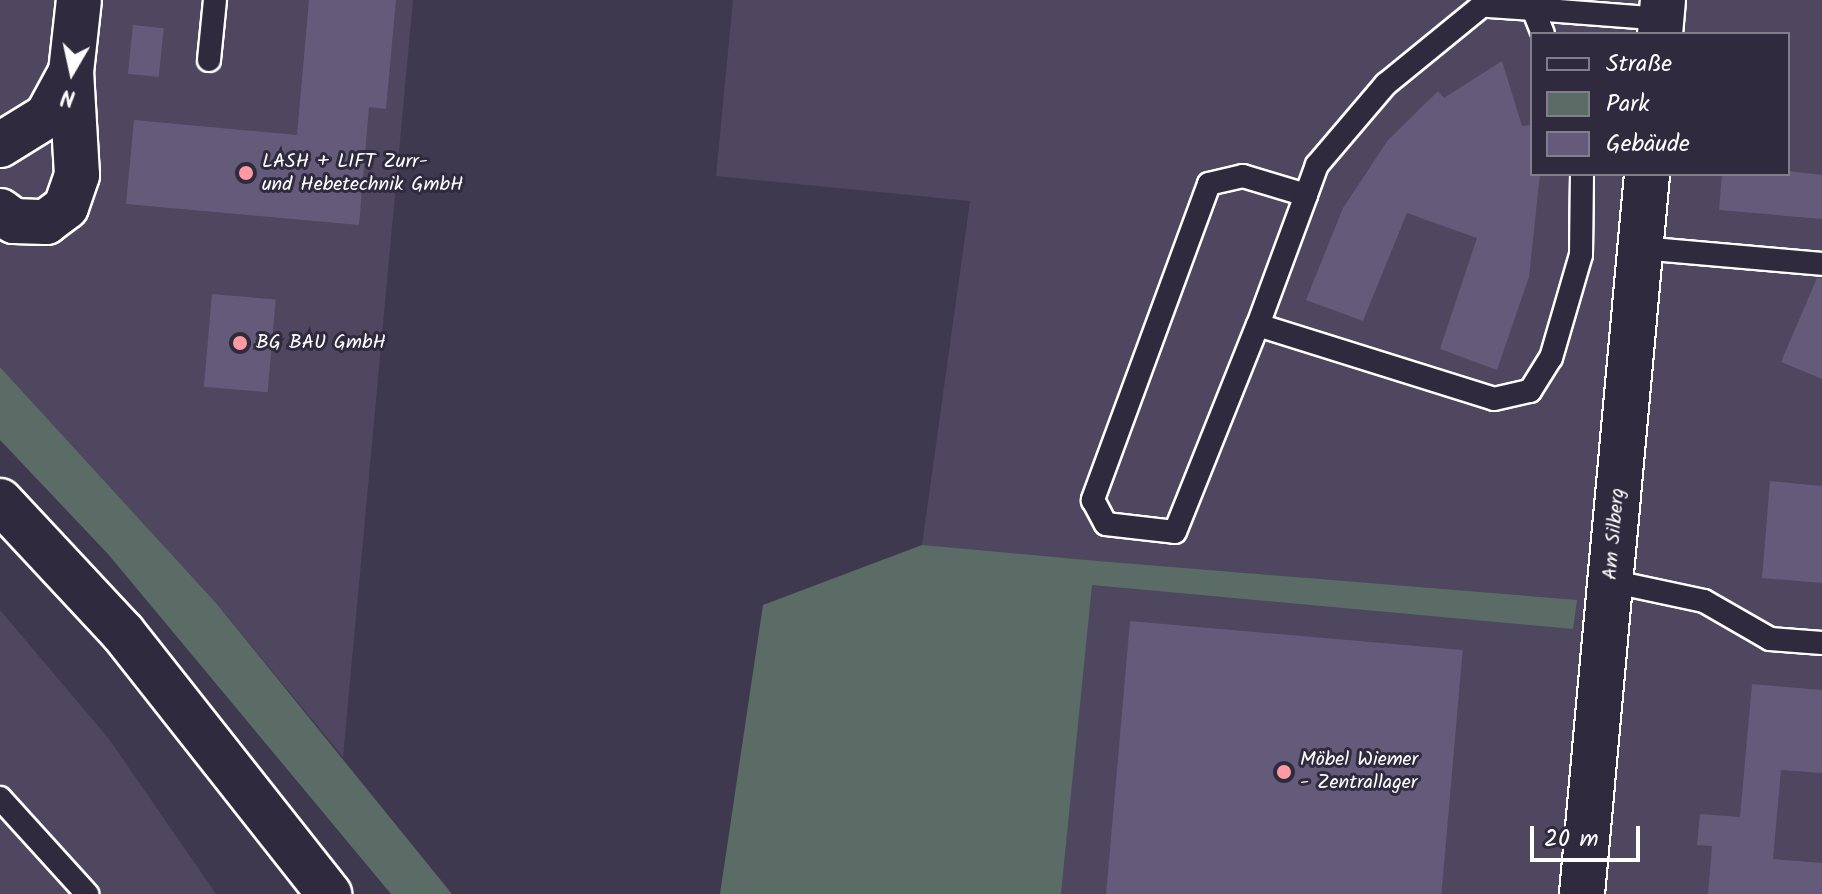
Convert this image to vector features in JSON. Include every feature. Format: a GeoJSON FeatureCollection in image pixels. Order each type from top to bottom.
{"type":"FeatureCollection","features":[{"type":"Feature","properties":{"kind":"main road"},"geometry":{"type":"LineString","coordinates":[[0,211],[14,221],[46,222],[66,207],[77,175],[71,72],[79,0]]}},
{"type":"Feature","properties":{"kind":"main road"},"geometry":{"type":"LineString","coordinates":[[0,145],[47,116],[71,72]]}},
{"type":"Feature","properties":{"kind":"main road","name":"Am Silberg"},"geometry":{"type":"LineString","coordinates":[[1582,894],[1647,176]]}},
{"type":"Feature","properties":{"kind":"main road"},"geometry":{"type":"LineString","coordinates":[[0,501],[123,633],[329,894]]}},
{"type":"Feature","properties":{"kind":"lane"},"geometry":{"type":"LineString","coordinates":[[209,60],[215,0]]}},
{"type":"Feature","properties":{"kind":"lane"},"geometry":{"type":"LineString","coordinates":[[1306,195],[1243,176],[1209,184],[1093,500],[1106,524],[1175,532],[1258,325],[1306,195],[1317,165],[1386,84],[1489,3],[1662,18]]}},
{"type":"Feature","properties":{"kind":"lane"},"geometry":{"type":"LineString","coordinates":[[1533,9],[1542,32]]}},
{"type":"Feature","properties":{"kind":"lane"},"geometry":{"type":"LineString","coordinates":[[1258,325],[1494,399],[1530,391],[1551,358],[1581,255],[1582,176]]}},
{"type":"Feature","properties":{"kind":"lane"},"geometry":{"type":"LineString","coordinates":[[1640,248],[1822,264]]}},
{"type":"Feature","properties":{"kind":"lane"},"geometry":{"type":"LineString","coordinates":[[1610,581],[1704,601],[1770,639],[1822,643]]}},
{"type":"Feature","properties":{"kind":"lane"},"geometry":{"type":"LineString","coordinates":[[0,798],[87,894]]}},
{"type":"Feature","properties":{"kind":"shaded area"},"geometry":{"type":"Polygon","coordinates":[[[0,0],[413,0],[343,757],[216,603],[0,367],[0,0]]]}},
{"type":"Feature","properties":{"kind":"shaded area"},"geometry":{"type":"Polygon","coordinates":[[[733,0],[1822,0],[1822,894],[1061,894],[1091,585],[922,545],[970,201],[716,176],[733,0]]]}},
{"type":"Feature","properties":{"kind":"shaded area"},"geometry":{"type":"Polygon","coordinates":[[[0,610],[109,739],[216,894],[0,894],[0,610]]]}},
{"type":"Feature","properties":{"kind":"green space"},"geometry":{"type":"Polygon","coordinates":[[[0,367],[216,603],[452,894],[391,894],[108,554],[0,440],[0,367]]]}},
{"type":"Feature","properties":{"kind":"green space"},"geometry":{"type":"Polygon","coordinates":[[[922,545],[1577,600],[1573,629],[1092,585],[1061,894],[720,894],[763,605],[922,545]]]}},
{"type":"Feature","properties":{"kind":"building","name":"LASH + LIFT Zurr- und Hebetechnik GmbH"},"geometry":{"type":"Polygon","coordinates":[[[309,0],[396,0],[386,109],[369,107],[359,225],[126,204],[134,120],[297,135],[309,0]]]}},
{"type":"Feature","properties":{"kind":"building"},"geometry":{"type":"Polygon","coordinates":[[[133,25],[164,28],[159,77],[128,74],[133,25]]]}},
{"type":"Feature","properties":{"kind":"building"},"geometry":{"type":"Polygon","coordinates":[[[1502,61],[1522,126],[1530,125],[1530,176],[1540,176],[1529,277],[1497,370],[1440,349],[1477,238],[1407,213],[1363,321],[1306,300],[1343,208],[1388,140],[1438,91],[1444,98],[1502,61]]]}},
{"type":"Feature","properties":{"kind":"building"},"geometry":{"type":"Polygon","coordinates":[[[1790,171],[1822,175],[1822,219],[1719,210],[1722,176],[1790,176],[1790,171]]]}},
{"type":"Feature","properties":{"kind":"building"},"geometry":{"type":"Polygon","coordinates":[[[1817,278],[1822,278],[1822,379],[1781,362],[1817,278]]]}},
{"type":"Feature","properties":{"kind":"building","name":"BG BAU GmbH"},"geometry":{"type":"Polygon","coordinates":[[[212,294],[276,300],[268,392],[204,387],[212,294]]]}},
{"type":"Feature","properties":{"kind":"building"},"geometry":{"type":"Polygon","coordinates":[[[1770,481],[1822,486],[1822,583],[1762,578],[1770,481]]]}},
{"type":"Feature","properties":{"kind":"building","name":"Möbel Wiemer - Zentrallager"},"geometry":{"type":"Polygon","coordinates":[[[1130,621],[1463,650],[1441,894],[1106,894],[1130,621]]]}},
{"type":"Feature","properties":{"kind":"building"},"geometry":{"type":"Polygon","coordinates":[[[1752,684],[1822,690],[1822,773],[1781,770],[1773,859],[1822,863],[1822,894],[1708,894],[1712,846],[1697,845],[1700,814],[1740,817],[1752,684]]]}},
{"type":"Feature","properties":{"kind":"place","name":"LASH + LIFT Zurr- und Hebetechnik GmbH"},"geometry":{"type":"Point","coordinates":[246,173]}},
{"type":"Feature","properties":{"kind":"place","name":"BG BAU GmbH"},"geometry":{"type":"Point","coordinates":[240,343]}},
{"type":"Feature","properties":{"kind":"place","name":"Möbel Wiemer - Zentrallager"},"geometry":{"type":"Point","coordinates":[1284,772]}}]}
